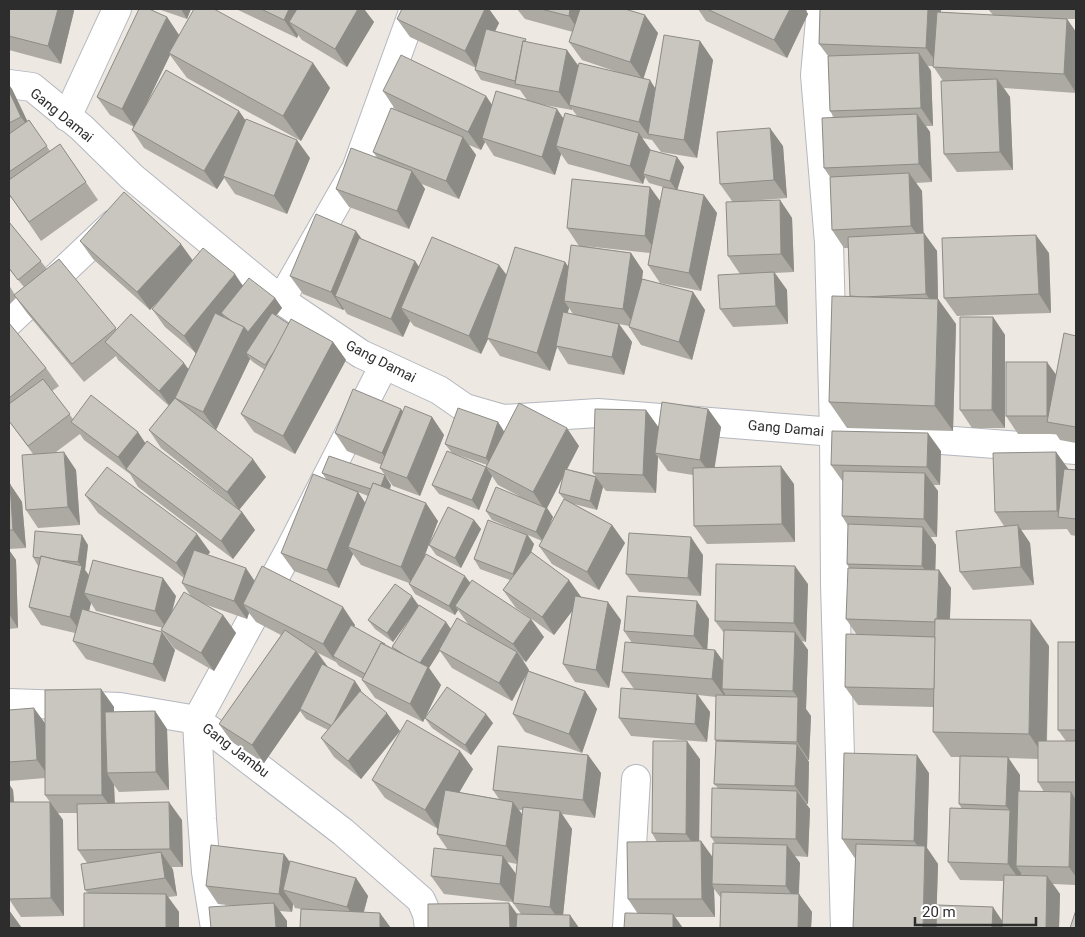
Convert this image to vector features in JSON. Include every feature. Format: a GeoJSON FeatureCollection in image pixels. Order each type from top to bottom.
{"type":"FeatureCollection","features":[{"type":"Feature","properties":{"kind":"street"},"geometry":{"type":"LineString","coordinates":[[68,117],[116,9]]}},
{"type":"Feature","properties":{"kind":"street"},"geometry":{"type":"LineString","coordinates":[[281,300],[356,168],[414,9]]}},
{"type":"Feature","properties":{"kind":"street"},"geometry":{"type":"LineString","coordinates":[[821,9],[814,75],[829,243],[845,928]]}},
{"type":"Feature","properties":{"kind":"street","name":"Gang Damai"},"geometry":{"type":"LineString","coordinates":[[9,84],[32,87],[82,128],[148,191],[281,300],[361,354],[439,390],[465,408],[503,420],[598,413],[1076,450]]}},
{"type":"Feature","properties":{"kind":"street"},"geometry":{"type":"LineString","coordinates":[[9,322],[148,191]]}},
{"type":"Feature","properties":{"kind":"street"},"geometry":{"type":"LineString","coordinates":[[215,928],[206,872],[202,828],[197,720],[289,551],[384,365]]}},
{"type":"Feature","properties":{"kind":"street","name":"Gang Jambu"},"geometry":{"type":"LineString","coordinates":[[9,703],[120,707],[197,720],[343,832],[421,900],[427,914],[429,928]]}},
{"type":"Feature","properties":{"kind":"street"},"geometry":{"type":"LineString","coordinates":[[627,928],[636,779]]}},
{"type":"Feature","properties":{"kind":"building"},"geometry":{"type":"Polygon","coordinates":[[[9,9],[58,9],[48,46],[9,36],[9,9]]]}},
{"type":"Feature","properties":{"kind":"building"},"geometry":{"type":"Polygon","coordinates":[[[139,9],[149,9],[167,17],[122,109],[97,97],[139,9]]]}},
{"type":"Feature","properties":{"kind":"building"},"geometry":{"type":"Polygon","coordinates":[[[194,9],[214,9],[313,63],[283,116],[169,53],[194,9]]]}},
{"type":"Feature","properties":{"kind":"building"},"geometry":{"type":"Polygon","coordinates":[[[261,9],[289,9],[284,20],[261,9]]]}},
{"type":"Feature","properties":{"kind":"building"},"geometry":{"type":"Polygon","coordinates":[[[297,9],[358,9],[335,49],[289,22],[297,9]]]}},
{"type":"Feature","properties":{"kind":"building"},"geometry":{"type":"Polygon","coordinates":[[[402,9],[485,9],[465,51],[397,19],[402,9]]]}},
{"type":"Feature","properties":{"kind":"building"},"geometry":{"type":"Polygon","coordinates":[[[541,9],[570,9],[569,16],[541,9]]]}},
{"type":"Feature","properties":{"kind":"building"},"geometry":{"type":"Polygon","coordinates":[[[580,9],[625,9],[645,15],[630,62],[569,42],[580,9]]]}},
{"type":"Feature","properties":{"kind":"building"},"geometry":{"type":"Polygon","coordinates":[[[707,9],[790,9],[774,40],[707,9]]]}},
{"type":"Feature","properties":{"kind":"building"},"geometry":{"type":"Polygon","coordinates":[[[820,9],[928,9],[926,48],[819,44],[820,9]]]}},
{"type":"Feature","properties":{"kind":"building"},"geometry":{"type":"Polygon","coordinates":[[[937,12],[1067,19],[1064,74],[933,67],[937,12]]]}},
{"type":"Feature","properties":{"kind":"building"},"geometry":{"type":"Polygon","coordinates":[[[486,29],[526,39],[523,41],[515,81],[475,70],[486,29]]]}},
{"type":"Feature","properties":{"kind":"building"},"geometry":{"type":"Polygon","coordinates":[[[664,35],[700,41],[684,140],[648,134],[664,35]]]}},
{"type":"Feature","properties":{"kind":"building"},"geometry":{"type":"Polygon","coordinates":[[[523,41],[567,50],[559,92],[515,84],[523,41]]]}},
{"type":"Feature","properties":{"kind":"building"},"geometry":{"type":"Polygon","coordinates":[[[919,53],[921,108],[830,111],[828,56],[919,53]]]}},
{"type":"Feature","properties":{"kind":"building"},"geometry":{"type":"Polygon","coordinates":[[[401,55],[486,96],[468,132],[383,91],[401,55]]]}},
{"type":"Feature","properties":{"kind":"building"},"geometry":{"type":"Polygon","coordinates":[[[579,63],[650,80],[639,122],[569,105],[579,63]]]}},
{"type":"Feature","properties":{"kind":"building"},"geometry":{"type":"Polygon","coordinates":[[[166,70],[239,111],[204,171],[132,130],[166,70]]]}},
{"type":"Feature","properties":{"kind":"building"},"geometry":{"type":"Polygon","coordinates":[[[997,79],[1000,152],[944,154],[941,81],[997,79]]]}},
{"type":"Feature","properties":{"kind":"building"},"geometry":{"type":"Polygon","coordinates":[[[9,91],[21,117],[9,123],[9,91]]]}},
{"type":"Feature","properties":{"kind":"building"},"geometry":{"type":"Polygon","coordinates":[[[496,91],[557,109],[542,157],[482,138],[496,91]]]}},
{"type":"Feature","properties":{"kind":"building"},"geometry":{"type":"Polygon","coordinates":[[[391,108],[463,137],[446,181],[373,152],[391,108]]]}},
{"type":"Feature","properties":{"kind":"building"},"geometry":{"type":"Polygon","coordinates":[[[565,113],[639,133],[630,166],[556,146],[565,113]]]}},
{"type":"Feature","properties":{"kind":"building"},"geometry":{"type":"Polygon","coordinates":[[[917,114],[919,164],[824,168],[822,118],[917,114]]]}},
{"type":"Feature","properties":{"kind":"building"},"geometry":{"type":"Polygon","coordinates":[[[246,119],[297,140],[274,196],[223,176],[246,119]]]}},
{"type":"Feature","properties":{"kind":"building"},"geometry":{"type":"Polygon","coordinates":[[[29,120],[47,146],[9,172],[9,134],[29,120]]]}},
{"type":"Feature","properties":{"kind":"building"},"geometry":{"type":"Polygon","coordinates":[[[770,128],[774,180],[720,184],[717,132],[770,128]]]}},
{"type":"Feature","properties":{"kind":"building"},"geometry":{"type":"Polygon","coordinates":[[[60,144],[86,182],[29,222],[9,194],[9,180],[60,144]]]}},
{"type":"Feature","properties":{"kind":"building"},"geometry":{"type":"Polygon","coordinates":[[[351,148],[412,171],[397,211],[336,189],[351,148]]]}},
{"type":"Feature","properties":{"kind":"building"},"geometry":{"type":"Polygon","coordinates":[[[650,150],[677,157],[670,181],[643,174],[650,150]]]}},
{"type":"Feature","properties":{"kind":"building"},"geometry":{"type":"Polygon","coordinates":[[[909,173],[911,226],[832,230],[830,177],[909,173]]]}},
{"type":"Feature","properties":{"kind":"building"},"geometry":{"type":"Polygon","coordinates":[[[572,179],[650,187],[645,236],[567,228],[572,179]]]}},
{"type":"Feature","properties":{"kind":"building"},"geometry":{"type":"Polygon","coordinates":[[[663,187],[704,195],[689,273],[648,265],[663,187]]]}},
{"type":"Feature","properties":{"kind":"building"},"geometry":{"type":"Polygon","coordinates":[[[124,192],[181,244],[137,292],[80,241],[124,192]]]}},
{"type":"Feature","properties":{"kind":"building"},"geometry":{"type":"Polygon","coordinates":[[[780,200],[781,254],[728,256],[726,202],[780,200]]]}},
{"type":"Feature","properties":{"kind":"building"},"geometry":{"type":"Polygon","coordinates":[[[316,214],[356,231],[331,292],[290,276],[316,214]]]}},
{"type":"Feature","properties":{"kind":"building"},"geometry":{"type":"Polygon","coordinates":[[[9,222],[41,261],[18,280],[9,268],[9,222]]]}},
{"type":"Feature","properties":{"kind":"building"},"geometry":{"type":"Polygon","coordinates":[[[924,233],[926,294],[850,296],[848,237],[924,233]]]}},
{"type":"Feature","properties":{"kind":"building"},"geometry":{"type":"Polygon","coordinates":[[[1036,235],[1039,294],[944,298],[942,238],[1036,235]]]}},
{"type":"Feature","properties":{"kind":"building"},"geometry":{"type":"Polygon","coordinates":[[[432,237],[499,265],[469,336],[401,308],[432,237]]]}},
{"type":"Feature","properties":{"kind":"building"},"geometry":{"type":"Polygon","coordinates":[[[359,238],[415,261],[391,319],[335,296],[359,238]]]}},
{"type":"Feature","properties":{"kind":"building"},"geometry":{"type":"Polygon","coordinates":[[[571,245],[631,253],[623,309],[564,301],[571,245]]]}},
{"type":"Feature","properties":{"kind":"building"},"geometry":{"type":"Polygon","coordinates":[[[515,247],[565,262],[537,353],[487,338],[515,247]]]}},
{"type":"Feature","properties":{"kind":"building"},"geometry":{"type":"Polygon","coordinates":[[[203,248],[235,274],[184,336],[152,309],[203,248]]]}},
{"type":"Feature","properties":{"kind":"building"},"geometry":{"type":"Polygon","coordinates":[[[59,259],[116,328],[72,364],[14,295],[59,259]]]}},
{"type":"Feature","properties":{"kind":"building"},"geometry":{"type":"Polygon","coordinates":[[[774,272],[776,306],[720,309],[718,275],[774,272]]]}},
{"type":"Feature","properties":{"kind":"building"},"geometry":{"type":"Polygon","coordinates":[[[249,278],[275,298],[248,332],[244,327],[221,313],[249,278]]]}},
{"type":"Feature","properties":{"kind":"building"},"geometry":{"type":"Polygon","coordinates":[[[642,279],[693,292],[679,342],[629,327],[642,279]]]}},
{"type":"Feature","properties":{"kind":"building"},"geometry":{"type":"Polygon","coordinates":[[[832,296],[938,299],[935,406],[829,402],[832,296]]]}},
{"type":"Feature","properties":{"kind":"building"},"geometry":{"type":"Polygon","coordinates":[[[563,312],[619,324],[612,357],[556,346],[563,312]]]}},
{"type":"Feature","properties":{"kind":"building"},"geometry":{"type":"Polygon","coordinates":[[[215,313],[244,327],[203,412],[175,398],[215,313]]]}},
{"type":"Feature","properties":{"kind":"building"},"geometry":{"type":"Polygon","coordinates":[[[272,313],[289,324],[265,365],[246,353],[272,313]]]}},
{"type":"Feature","properties":{"kind":"building"},"geometry":{"type":"Polygon","coordinates":[[[131,314],[184,363],[159,391],[105,342],[131,314]]]}},
{"type":"Feature","properties":{"kind":"building"},"geometry":{"type":"Polygon","coordinates":[[[960,317],[993,317],[992,410],[960,410],[960,317]]]}},
{"type":"Feature","properties":{"kind":"building"},"geometry":{"type":"Polygon","coordinates":[[[291,319],[333,342],[283,436],[241,414],[291,319]]]}},
{"type":"Feature","properties":{"kind":"building"},"geometry":{"type":"Polygon","coordinates":[[[9,323],[46,368],[9,398],[9,323]]]}},
{"type":"Feature","properties":{"kind":"building"},"geometry":{"type":"Polygon","coordinates":[[[1064,333],[1076,336],[1076,427],[1047,422],[1064,333]]]}},
{"type":"Feature","properties":{"kind":"building"},"geometry":{"type":"Polygon","coordinates":[[[1006,362],[1047,362],[1047,416],[1006,416],[1006,362]]]}},
{"type":"Feature","properties":{"kind":"building"},"geometry":{"type":"Polygon","coordinates":[[[43,379],[70,414],[28,446],[9,421],[9,404],[43,379]]]}},
{"type":"Feature","properties":{"kind":"building"},"geometry":{"type":"Polygon","coordinates":[[[353,389],[401,409],[382,453],[335,433],[353,389]]]}},
{"type":"Feature","properties":{"kind":"building"},"geometry":{"type":"Polygon","coordinates":[[[91,395],[138,432],[118,457],[71,422],[91,395]]]}},
{"type":"Feature","properties":{"kind":"building"},"geometry":{"type":"Polygon","coordinates":[[[175,398],[253,459],[227,492],[149,430],[175,398]]]}},
{"type":"Feature","properties":{"kind":"building"},"geometry":{"type":"Polygon","coordinates":[[[662,402],[708,409],[700,460],[655,453],[662,402]]]}},
{"type":"Feature","properties":{"kind":"building"},"geometry":{"type":"Polygon","coordinates":[[[519,403],[567,428],[533,492],[486,467],[519,403]]]}},
{"type":"Feature","properties":{"kind":"building"},"geometry":{"type":"Polygon","coordinates":[[[405,406],[432,417],[407,478],[380,468],[405,406]]]}},
{"type":"Feature","properties":{"kind":"building"},"geometry":{"type":"Polygon","coordinates":[[[458,408],[498,422],[486,458],[445,444],[458,408]]]}},
{"type":"Feature","properties":{"kind":"building"},"geometry":{"type":"Polygon","coordinates":[[[595,409],[646,410],[643,475],[593,473],[595,409]]]}},
{"type":"Feature","properties":{"kind":"building"},"geometry":{"type":"Polygon","coordinates":[[[832,431],[928,433],[927,467],[831,465],[832,431]]]}},
{"type":"Feature","properties":{"kind":"building"},"geometry":{"type":"Polygon","coordinates":[[[147,441],[242,512],[221,541],[126,469],[147,441]]]}},
{"type":"Feature","properties":{"kind":"building"},"geometry":{"type":"Polygon","coordinates":[[[447,451],[486,467],[472,500],[432,485],[447,451]]]}},
{"type":"Feature","properties":{"kind":"building"},"geometry":{"type":"Polygon","coordinates":[[[64,452],[68,507],[26,510],[22,455],[64,452]]]}},
{"type":"Feature","properties":{"kind":"building"},"geometry":{"type":"Polygon","coordinates":[[[1056,452],[1057,511],[995,512],[993,453],[1056,452]]]}},
{"type":"Feature","properties":{"kind":"building"},"geometry":{"type":"Polygon","coordinates":[[[329,456],[385,475],[381,486],[373,483],[371,489],[322,473],[329,456]]]}},
{"type":"Feature","properties":{"kind":"building"},"geometry":{"type":"Polygon","coordinates":[[[781,466],[782,524],[694,526],[693,468],[781,466]]]}},
{"type":"Feature","properties":{"kind":"building"},"geometry":{"type":"Polygon","coordinates":[[[107,467],[197,534],[176,563],[85,495],[107,467]]]}},
{"type":"Feature","properties":{"kind":"building"},"geometry":{"type":"Polygon","coordinates":[[[565,469],[596,477],[590,501],[559,493],[565,469]]]}},
{"type":"Feature","properties":{"kind":"building"},"geometry":{"type":"Polygon","coordinates":[[[1064,469],[1076,470],[1076,519],[1058,517],[1064,469]]]}},
{"type":"Feature","properties":{"kind":"building"},"geometry":{"type":"Polygon","coordinates":[[[843,471],[925,473],[924,519],[842,516],[843,471]]]}},
{"type":"Feature","properties":{"kind":"building"},"geometry":{"type":"Polygon","coordinates":[[[313,474],[358,492],[327,570],[281,553],[313,474]]]}},
{"type":"Feature","properties":{"kind":"building"},"geometry":{"type":"Polygon","coordinates":[[[373,483],[426,503],[401,567],[348,547],[373,483]]]}},
{"type":"Feature","properties":{"kind":"building"},"geometry":{"type":"Polygon","coordinates":[[[10,484],[13,530],[9,530],[10,484]]]}},
{"type":"Feature","properties":{"kind":"building"},"geometry":{"type":"Polygon","coordinates":[[[496,487],[546,508],[536,532],[486,511],[496,487]]]}},
{"type":"Feature","properties":{"kind":"building"},"geometry":{"type":"Polygon","coordinates":[[[564,499],[612,525],[587,572],[539,546],[564,499]]]}},
{"type":"Feature","properties":{"kind":"building"},"geometry":{"type":"Polygon","coordinates":[[[448,507],[474,520],[455,558],[429,545],[448,507]]]}},
{"type":"Feature","properties":{"kind":"building"},"geometry":{"type":"Polygon","coordinates":[[[488,520],[527,535],[513,574],[474,559],[488,520]]]}},
{"type":"Feature","properties":{"kind":"building"},"geometry":{"type":"Polygon","coordinates":[[[848,524],[923,527],[922,566],[847,564],[848,524]]]}},
{"type":"Feature","properties":{"kind":"building"},"geometry":{"type":"Polygon","coordinates":[[[1018,525],[1021,567],[960,572],[956,531],[1018,525]]]}},
{"type":"Feature","properties":{"kind":"building"},"geometry":{"type":"Polygon","coordinates":[[[35,531],[82,535],[78,562],[41,556],[40,558],[33,557],[35,531]]]}},
{"type":"Feature","properties":{"kind":"building"},"geometry":{"type":"Polygon","coordinates":[[[629,533],[691,537],[688,578],[626,574],[629,533]]]}},
{"type":"Feature","properties":{"kind":"building"},"geometry":{"type":"Polygon","coordinates":[[[194,550],[246,568],[234,601],[182,583],[194,550]]]}},
{"type":"Feature","properties":{"kind":"building"},"geometry":{"type":"Polygon","coordinates":[[[531,552],[569,580],[542,617],[503,590],[531,552]]]}},
{"type":"Feature","properties":{"kind":"building"},"geometry":{"type":"Polygon","coordinates":[[[426,554],[465,576],[449,606],[409,584],[426,554]]]}},
{"type":"Feature","properties":{"kind":"building"},"geometry":{"type":"Polygon","coordinates":[[[41,556],[82,566],[70,617],[29,607],[41,556]]]}},
{"type":"Feature","properties":{"kind":"building"},"geometry":{"type":"Polygon","coordinates":[[[93,560],[163,578],[155,611],[84,593],[93,560]]]}},
{"type":"Feature","properties":{"kind":"building"},"geometry":{"type":"Polygon","coordinates":[[[716,564],[795,566],[794,623],[715,621],[716,564]]]}},
{"type":"Feature","properties":{"kind":"building"},"geometry":{"type":"Polygon","coordinates":[[[262,566],[343,607],[323,644],[243,604],[262,566]]]}},
{"type":"Feature","properties":{"kind":"building"},"geometry":{"type":"Polygon","coordinates":[[[848,568],[939,570],[937,619],[935,619],[935,622],[846,619],[848,568]]]}},
{"type":"Feature","properties":{"kind":"building"},"geometry":{"type":"Polygon","coordinates":[[[472,580],[531,619],[513,644],[455,606],[472,580]]]}},
{"type":"Feature","properties":{"kind":"building"},"geometry":{"type":"Polygon","coordinates":[[[395,584],[412,596],[387,633],[368,620],[395,584]]]}},
{"type":"Feature","properties":{"kind":"building"},"geometry":{"type":"Polygon","coordinates":[[[184,592],[223,615],[201,653],[161,630],[184,592]]]}},
{"type":"Feature","properties":{"kind":"building"},"geometry":{"type":"Polygon","coordinates":[[[575,596],[608,602],[596,670],[563,664],[575,596]]]}},
{"type":"Feature","properties":{"kind":"building"},"geometry":{"type":"Polygon","coordinates":[[[627,596],[697,601],[694,636],[624,631],[627,596]]]}},
{"type":"Feature","properties":{"kind":"building"},"geometry":{"type":"Polygon","coordinates":[[[419,605],[446,622],[420,663],[392,647],[419,605]]]}},
{"type":"Feature","properties":{"kind":"building"},"geometry":{"type":"Polygon","coordinates":[[[82,609],[162,632],[153,664],[73,641],[82,609]]]}},
{"type":"Feature","properties":{"kind":"building"},"geometry":{"type":"Polygon","coordinates":[[[457,618],[517,652],[499,683],[439,650],[457,618]]]}},
{"type":"Feature","properties":{"kind":"building"},"geometry":{"type":"Polygon","coordinates":[[[935,619],[1031,620],[1029,734],[933,732],[935,619]]]}},
{"type":"Feature","properties":{"kind":"building"},"geometry":{"type":"Polygon","coordinates":[[[351,625],[385,644],[381,643],[365,674],[333,656],[351,625]]]}},
{"type":"Feature","properties":{"kind":"building"},"geometry":{"type":"Polygon","coordinates":[[[285,630],[316,651],[252,745],[219,724],[285,630]]]}},
{"type":"Feature","properties":{"kind":"building"},"geometry":{"type":"Polygon","coordinates":[[[724,630],[795,632],[793,691],[722,689],[724,630]]]}},
{"type":"Feature","properties":{"kind":"building"},"geometry":{"type":"Polygon","coordinates":[[[846,634],[935,637],[934,689],[845,687],[846,634]]]}},
{"type":"Feature","properties":{"kind":"building"},"geometry":{"type":"Polygon","coordinates":[[[625,642],[715,650],[712,679],[622,672],[625,642]]]}},
{"type":"Feature","properties":{"kind":"building"},"geometry":{"type":"Polygon","coordinates":[[[1058,642],[1076,642],[1076,730],[1058,730],[1058,642]]]}},
{"type":"Feature","properties":{"kind":"building"},"geometry":{"type":"Polygon","coordinates":[[[381,643],[428,667],[410,704],[362,680],[381,643]]]}},
{"type":"Feature","properties":{"kind":"building"},"geometry":{"type":"Polygon","coordinates":[[[322,664],[355,681],[332,726],[300,709],[322,664]]]}},
{"type":"Feature","properties":{"kind":"building"},"geometry":{"type":"Polygon","coordinates":[[[528,671],[585,691],[569,734],[513,714],[528,671]]]}},
{"type":"Feature","properties":{"kind":"building"},"geometry":{"type":"Polygon","coordinates":[[[447,687],[486,714],[465,745],[425,718],[447,687]]]}},
{"type":"Feature","properties":{"kind":"building"},"geometry":{"type":"Polygon","coordinates":[[[621,688],[697,694],[695,724],[619,718],[621,688]]]}},
{"type":"Feature","properties":{"kind":"building"},"geometry":{"type":"Polygon","coordinates":[[[101,689],[102,795],[45,795],[45,690],[101,689]]]}},
{"type":"Feature","properties":{"kind":"building"},"geometry":{"type":"Polygon","coordinates":[[[360,691],[387,713],[348,761],[321,738],[360,691]]]}},
{"type":"Feature","properties":{"kind":"building"},"geometry":{"type":"Polygon","coordinates":[[[716,695],[798,697],[797,742],[715,740],[716,695]]]}},
{"type":"Feature","properties":{"kind":"building"},"geometry":{"type":"Polygon","coordinates":[[[34,708],[37,760],[9,762],[9,710],[34,708]]]}},
{"type":"Feature","properties":{"kind":"building"},"geometry":{"type":"Polygon","coordinates":[[[155,711],[156,772],[107,773],[105,712],[155,711]]]}},
{"type":"Feature","properties":{"kind":"building"},"geometry":{"type":"Polygon","coordinates":[[[407,720],[460,751],[425,810],[372,780],[407,720]]]}},
{"type":"Feature","properties":{"kind":"building"},"geometry":{"type":"Polygon","coordinates":[[[653,741],[687,741],[686,834],[652,833],[653,741]]]}},
{"type":"Feature","properties":{"kind":"building"},"geometry":{"type":"Polygon","coordinates":[[[716,741],[797,744],[795,786],[714,784],[716,741]]]}},
{"type":"Feature","properties":{"kind":"building"},"geometry":{"type":"Polygon","coordinates":[[[1038,741],[1076,741],[1076,782],[1038,782],[1038,741]]]}},
{"type":"Feature","properties":{"kind":"building"},"geometry":{"type":"Polygon","coordinates":[[[498,746],[588,755],[583,800],[493,790],[498,746]]]}},
{"type":"Feature","properties":{"kind":"building"},"geometry":{"type":"Polygon","coordinates":[[[844,753],[917,755],[914,841],[842,839],[844,753]]]}},
{"type":"Feature","properties":{"kind":"building"},"geometry":{"type":"Polygon","coordinates":[[[960,756],[1008,757],[1006,806],[959,804],[960,756]]]}},
{"type":"Feature","properties":{"kind":"building"},"geometry":{"type":"Polygon","coordinates":[[[712,788],[797,791],[796,839],[711,837],[712,788]]]}},
{"type":"Feature","properties":{"kind":"building"},"geometry":{"type":"Polygon","coordinates":[[[445,790],[513,802],[506,846],[437,834],[445,790]]]}},
{"type":"Feature","properties":{"kind":"building"},"geometry":{"type":"Polygon","coordinates":[[[1018,791],[1071,792],[1069,867],[1016,866],[1018,791]]]}},
{"type":"Feature","properties":{"kind":"building"},"geometry":{"type":"Polygon","coordinates":[[[9,802],[50,802],[51,898],[9,899],[9,802]]]}},
{"type":"Feature","properties":{"kind":"building"},"geometry":{"type":"Polygon","coordinates":[[[169,802],[170,849],[78,850],[77,804],[169,802]]]}},
{"type":"Feature","properties":{"kind":"building"},"geometry":{"type":"Polygon","coordinates":[[[523,807],[560,811],[550,907],[513,903],[523,807]]]}},
{"type":"Feature","properties":{"kind":"building"},"geometry":{"type":"Polygon","coordinates":[[[950,808],[1010,810],[1008,864],[948,862],[950,808]]]}},
{"type":"Feature","properties":{"kind":"building"},"geometry":{"type":"Polygon","coordinates":[[[701,841],[702,899],[628,899],[627,842],[701,841]]]}},
{"type":"Feature","properties":{"kind":"building"},"geometry":{"type":"Polygon","coordinates":[[[713,843],[787,845],[786,886],[712,884],[713,843]]]}},
{"type":"Feature","properties":{"kind":"building"},"geometry":{"type":"Polygon","coordinates":[[[856,844],[925,846],[923,928],[853,928],[856,844]]]}},
{"type":"Feature","properties":{"kind":"building"},"geometry":{"type":"Polygon","coordinates":[[[211,845],[284,854],[279,894],[206,886],[211,845]]]}},
{"type":"Feature","properties":{"kind":"building"},"geometry":{"type":"Polygon","coordinates":[[[434,848],[503,856],[500,884],[431,876],[434,848]]]}},
{"type":"Feature","properties":{"kind":"building"},"geometry":{"type":"Polygon","coordinates":[[[161,852],[165,878],[85,890],[81,864],[161,852]]]}},
{"type":"Feature","properties":{"kind":"building"},"geometry":{"type":"Polygon","coordinates":[[[290,861],[356,878],[347,907],[283,890],[290,861]]]}},
{"type":"Feature","properties":{"kind":"building"},"geometry":{"type":"Polygon","coordinates":[[[1004,875],[1047,876],[1046,928],[1002,928],[1004,875]]]}},
{"type":"Feature","properties":{"kind":"building"},"geometry":{"type":"Polygon","coordinates":[[[721,892],[799,894],[798,928],[720,928],[721,892]]]}},
{"type":"Feature","properties":{"kind":"building"},"geometry":{"type":"Polygon","coordinates":[[[84,893],[166,894],[166,928],[84,928],[84,893]]]}},
{"type":"Feature","properties":{"kind":"building"},"geometry":{"type":"Polygon","coordinates":[[[274,903],[276,928],[211,928],[209,907],[274,903]]]}},
{"type":"Feature","properties":{"kind":"building"},"geometry":{"type":"Polygon","coordinates":[[[509,903],[510,928],[428,928],[428,904],[509,903]]]}},
{"type":"Feature","properties":{"kind":"building"},"geometry":{"type":"Polygon","coordinates":[[[937,905],[993,907],[992,928],[936,928],[937,905]]]}},
{"type":"Feature","properties":{"kind":"building"},"geometry":{"type":"Polygon","coordinates":[[[301,909],[380,913],[380,928],[300,928],[301,909]]]}},
{"type":"Feature","properties":{"kind":"building"},"geometry":{"type":"Polygon","coordinates":[[[1076,910],[1076,928],[1070,928],[1076,910]]]}},
{"type":"Feature","properties":{"kind":"building"},"geometry":{"type":"Polygon","coordinates":[[[625,913],[673,914],[673,928],[624,928],[625,913]]]}},
{"type":"Feature","properties":{"kind":"building"},"geometry":{"type":"Polygon","coordinates":[[[517,914],[570,915],[570,928],[516,928],[517,914]]]}}]}
